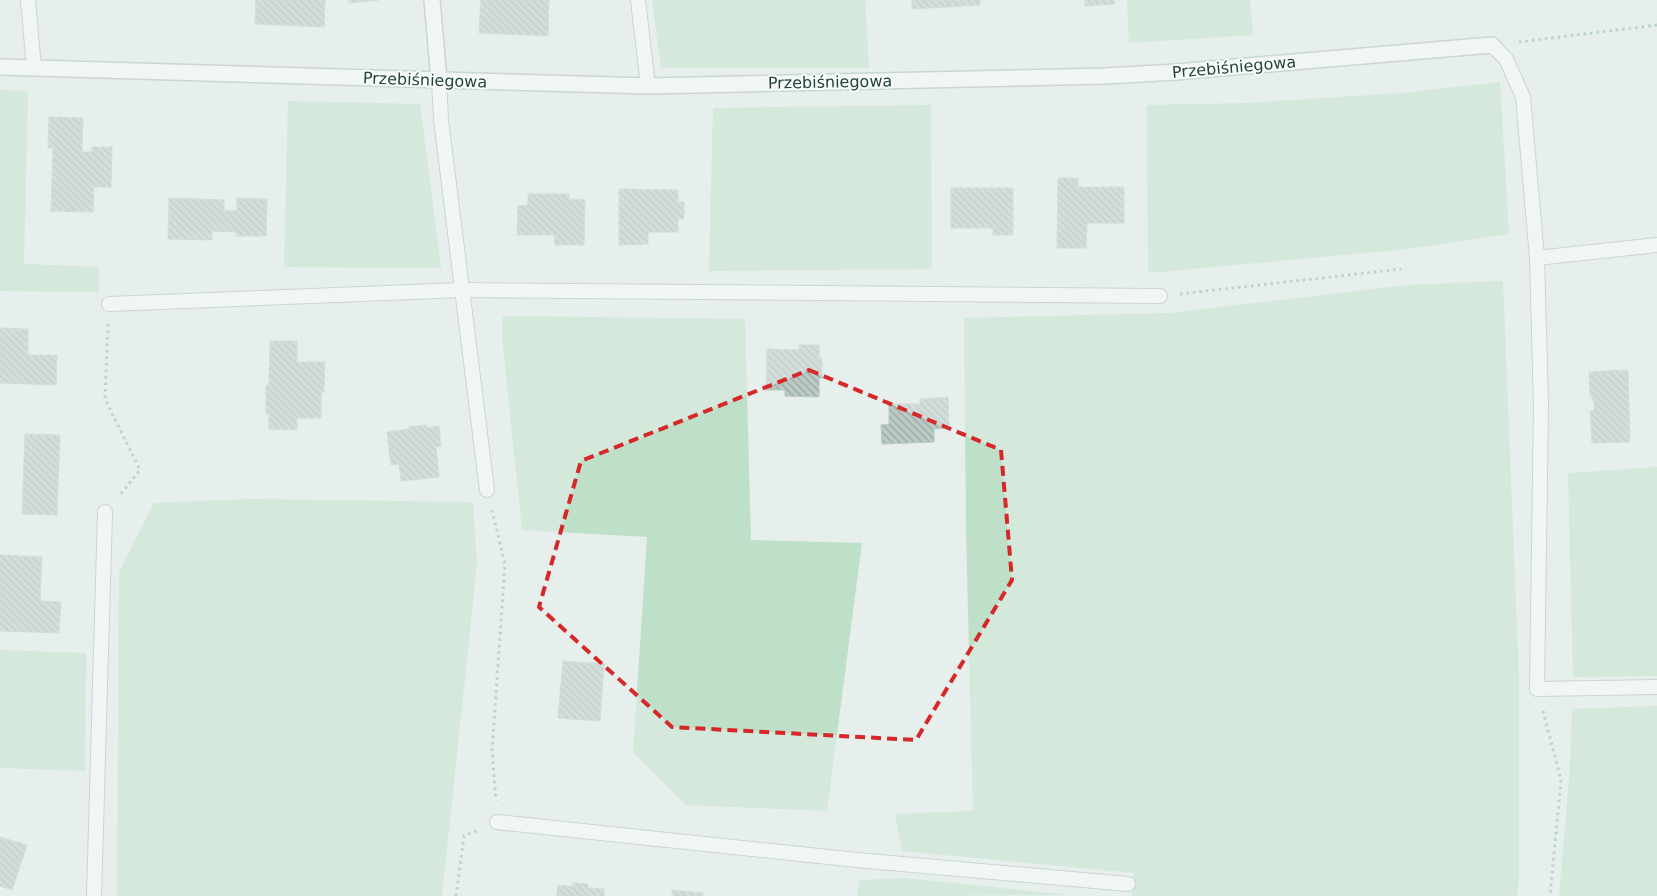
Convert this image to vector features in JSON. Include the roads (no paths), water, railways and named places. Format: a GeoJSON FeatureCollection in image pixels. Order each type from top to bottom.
{"type":"FeatureCollection","features":[{"type":"Feature","properties":{"kind":"street"},"geometry":{"type":"LineString","coordinates":[[432,0],[439,80]]}},
{"type":"Feature","properties":{"kind":"street","name":"Przebiśniegowa"},"geometry":{"type":"LineString","coordinates":[[0,67],[648,86],[1176,72],[1492,44]]}},
{"type":"Feature","properties":{"kind":"lane"},"geometry":{"type":"LineString","coordinates":[[28,0],[34,68]]}},
{"type":"Feature","properties":{"kind":"lane"},"geometry":{"type":"LineString","coordinates":[[638,0],[648,86]]}},
{"type":"Feature","properties":{"kind":"lane"},"geometry":{"type":"LineString","coordinates":[[1492,44],[1506,59],[1523,97],[1537,258],[1541,405],[1537,689],[1657,687]]}},
{"type":"Feature","properties":{"kind":"lane"},"geometry":{"type":"LineString","coordinates":[[439,80],[441,120],[487,490]]}},
{"type":"Feature","properties":{"kind":"lane"},"geometry":{"type":"LineString","coordinates":[[1537,258],[1657,245]]}},
{"type":"Feature","properties":{"kind":"lane"},"geometry":{"type":"LineString","coordinates":[[109,304],[462,290],[1160,296]]}},
{"type":"Feature","properties":{"kind":"lane"},"geometry":{"type":"LineString","coordinates":[[94,896],[105,512]]}},
{"type":"Feature","properties":{"kind":"lane"},"geometry":{"type":"LineString","coordinates":[[497,822],[857,860],[1128,884]]}}]}
